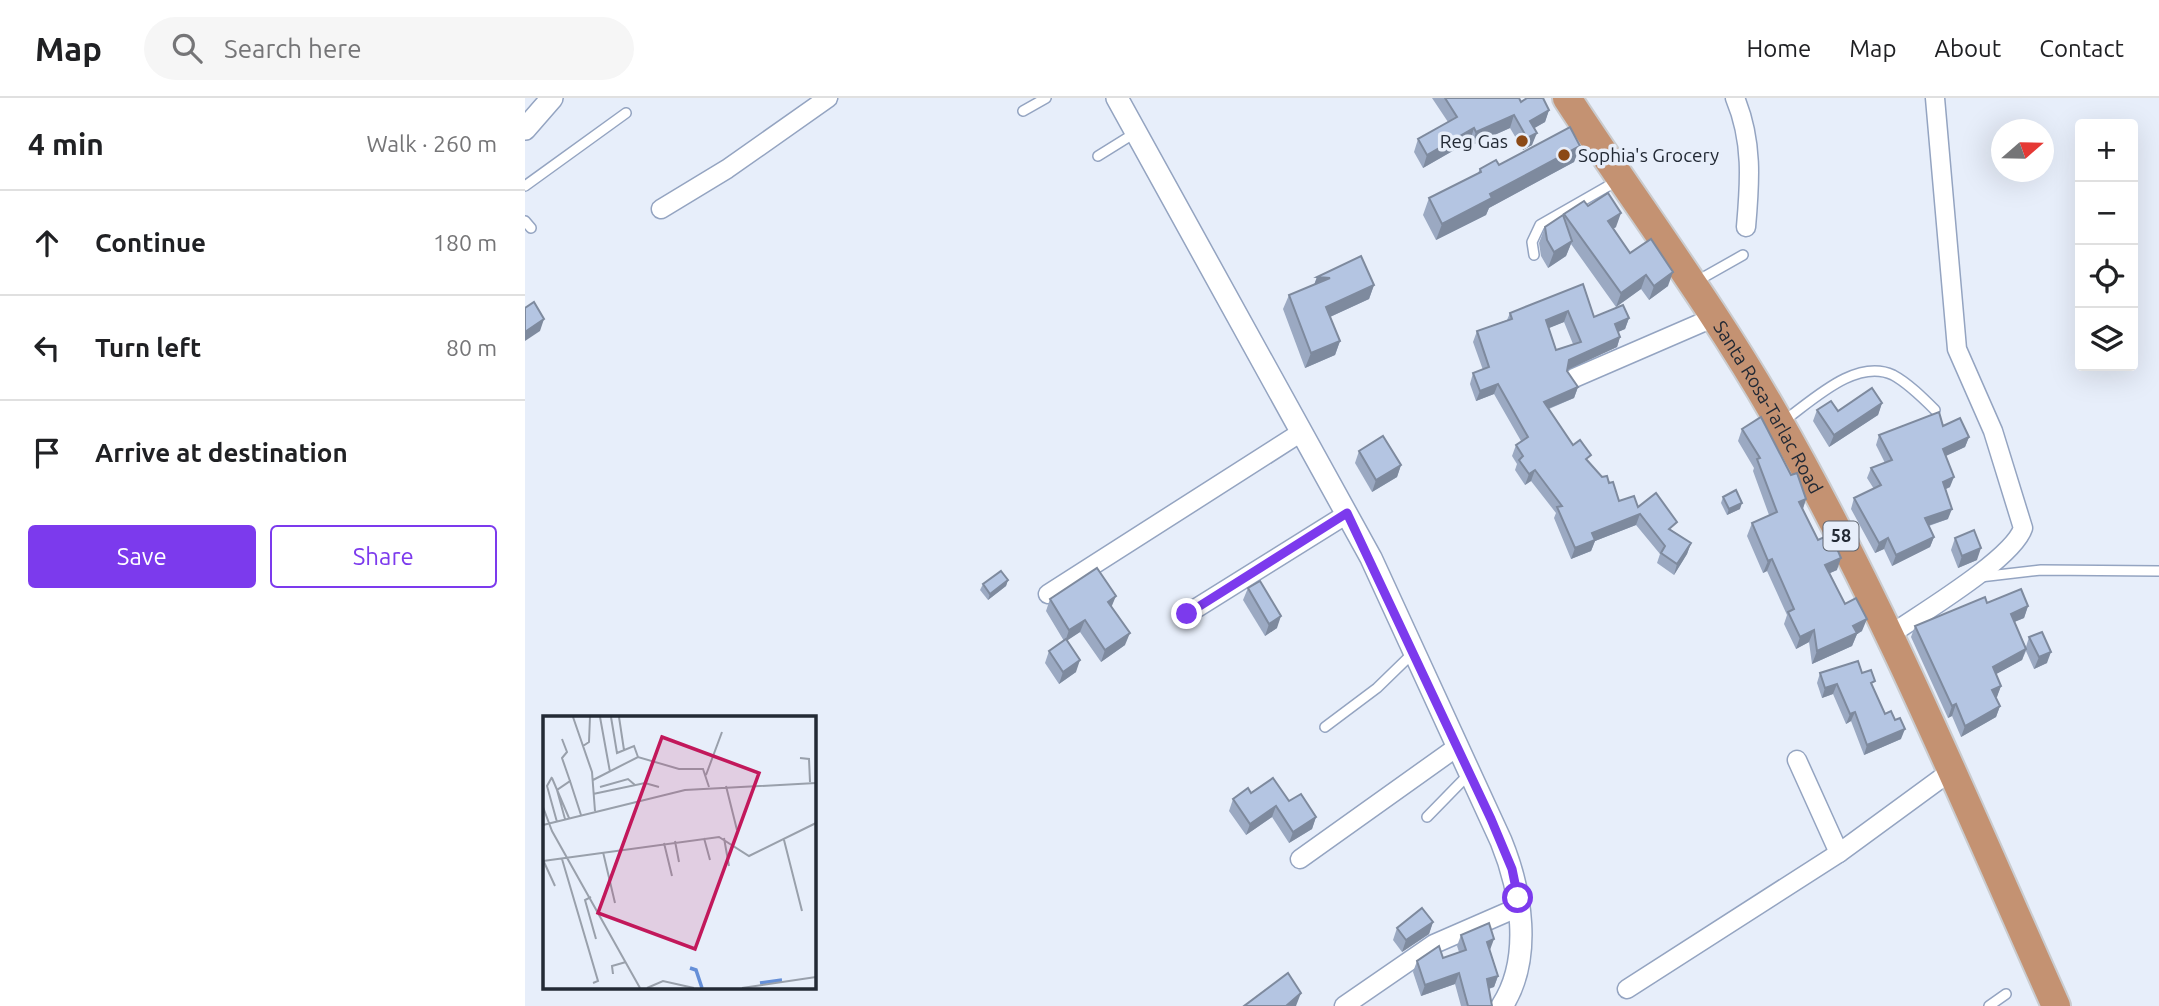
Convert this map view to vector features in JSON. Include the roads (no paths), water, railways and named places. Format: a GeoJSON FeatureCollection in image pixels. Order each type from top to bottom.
{"type":"FeatureCollection","features":[{"type":"Feature","properties":{"kind":"highway","name":"Santa Rosa-Tarlac Road"},"geometry":{"type":"LineString","coordinates":[[1567,98],[1715,317],[1780,424],[1890,635],[2056,1006]]}},
{"type":"Feature","properties":{"kind":"street"},"geometry":{"type":"LineString","coordinates":[[528,120],[552,98]]}},
{"type":"Feature","properties":{"kind":"street"},"geometry":{"type":"LineString","coordinates":[[661,209],[727,169],[828,98]]}},
{"type":"Feature","properties":{"kind":"street"},"geometry":{"type":"LineString","coordinates":[[1117,98],[1300,433],[1347,513],[1415,652],[1512,869],[1519,907],[1517,965],[1502,1006]]}},
{"type":"Feature","properties":{"kind":"street"},"geometry":{"type":"LineString","coordinates":[[1735,98],[1747,132],[1750,156],[1746,227]]}},
{"type":"Feature","properties":{"kind":"street"},"geometry":{"type":"LineString","coordinates":[[1890,635],[2002,557],[2020,537],[2023,528],[1993,431],[1957,349],[1935,98]]}},
{"type":"Feature","properties":{"kind":"street"},"geometry":{"type":"LineString","coordinates":[[1574,378],[1715,317]]}},
{"type":"Feature","properties":{"kind":"street"},"geometry":{"type":"LineString","coordinates":[[1048,594],[1300,433]]}},
{"type":"Feature","properties":{"kind":"street"},"geometry":{"type":"LineString","coordinates":[[1187,614],[1347,513]]}},
{"type":"Feature","properties":{"kind":"street"},"geometry":{"type":"LineString","coordinates":[[1300,859],[1457,747]]}},
{"type":"Feature","properties":{"kind":"street"},"geometry":{"type":"LineString","coordinates":[[1797,760],[1839,853]]}},
{"type":"Feature","properties":{"kind":"street"},"geometry":{"type":"LineString","coordinates":[[1627,989],[1839,853],[1951,772]]}},
{"type":"Feature","properties":{"kind":"street"},"geometry":{"type":"LineString","coordinates":[[1344,1006],[1434,944],[1519,907]]}},
{"type":"Feature","properties":{"kind":"lane"},"geometry":{"type":"LineString","coordinates":[[1023,111],[1045,98]]}},
{"type":"Feature","properties":{"kind":"lane"},"geometry":{"type":"LineString","coordinates":[[525,186],[626,113]]}},
{"type":"Feature","properties":{"kind":"lane"},"geometry":{"type":"LineString","coordinates":[[1098,156],[1137,132]]}},
{"type":"Feature","properties":{"kind":"lane"},"geometry":{"type":"LineString","coordinates":[[1534,255],[1532,242],[1540,225],[1622,179]]}},
{"type":"Feature","properties":{"kind":"lane"},"geometry":{"type":"LineString","coordinates":[[1692,284],[1743,255]]}},
{"type":"Feature","properties":{"kind":"lane"},"geometry":{"type":"LineString","coordinates":[[1780,424],[1846,379],[1869,371],[1885,373],[1901,380],[1935,410]]}},
{"type":"Feature","properties":{"kind":"lane"},"geometry":{"type":"LineString","coordinates":[[1972,578],[2041,570],[2159,571]]}},
{"type":"Feature","properties":{"kind":"lane"},"geometry":{"type":"LineString","coordinates":[[1325,727],[1377,688],[1415,652]]}},
{"type":"Feature","properties":{"kind":"lane"},"geometry":{"type":"LineString","coordinates":[[1427,817],[1469,774]]}},
{"type":"Feature","properties":{"kind":"lane"},"geometry":{"type":"LineString","coordinates":[[1989,1006],[2006,994]]}},
{"type":"Feature","properties":{"kind":"place","name":"Reg Gas"},"geometry":{"type":"Point","coordinates":[1522,141]}},
{"type":"Feature","properties":{"kind":"place","name":"Sophia's Grocery"},"geometry":{"type":"Point","coordinates":[1564,155]}}]}
